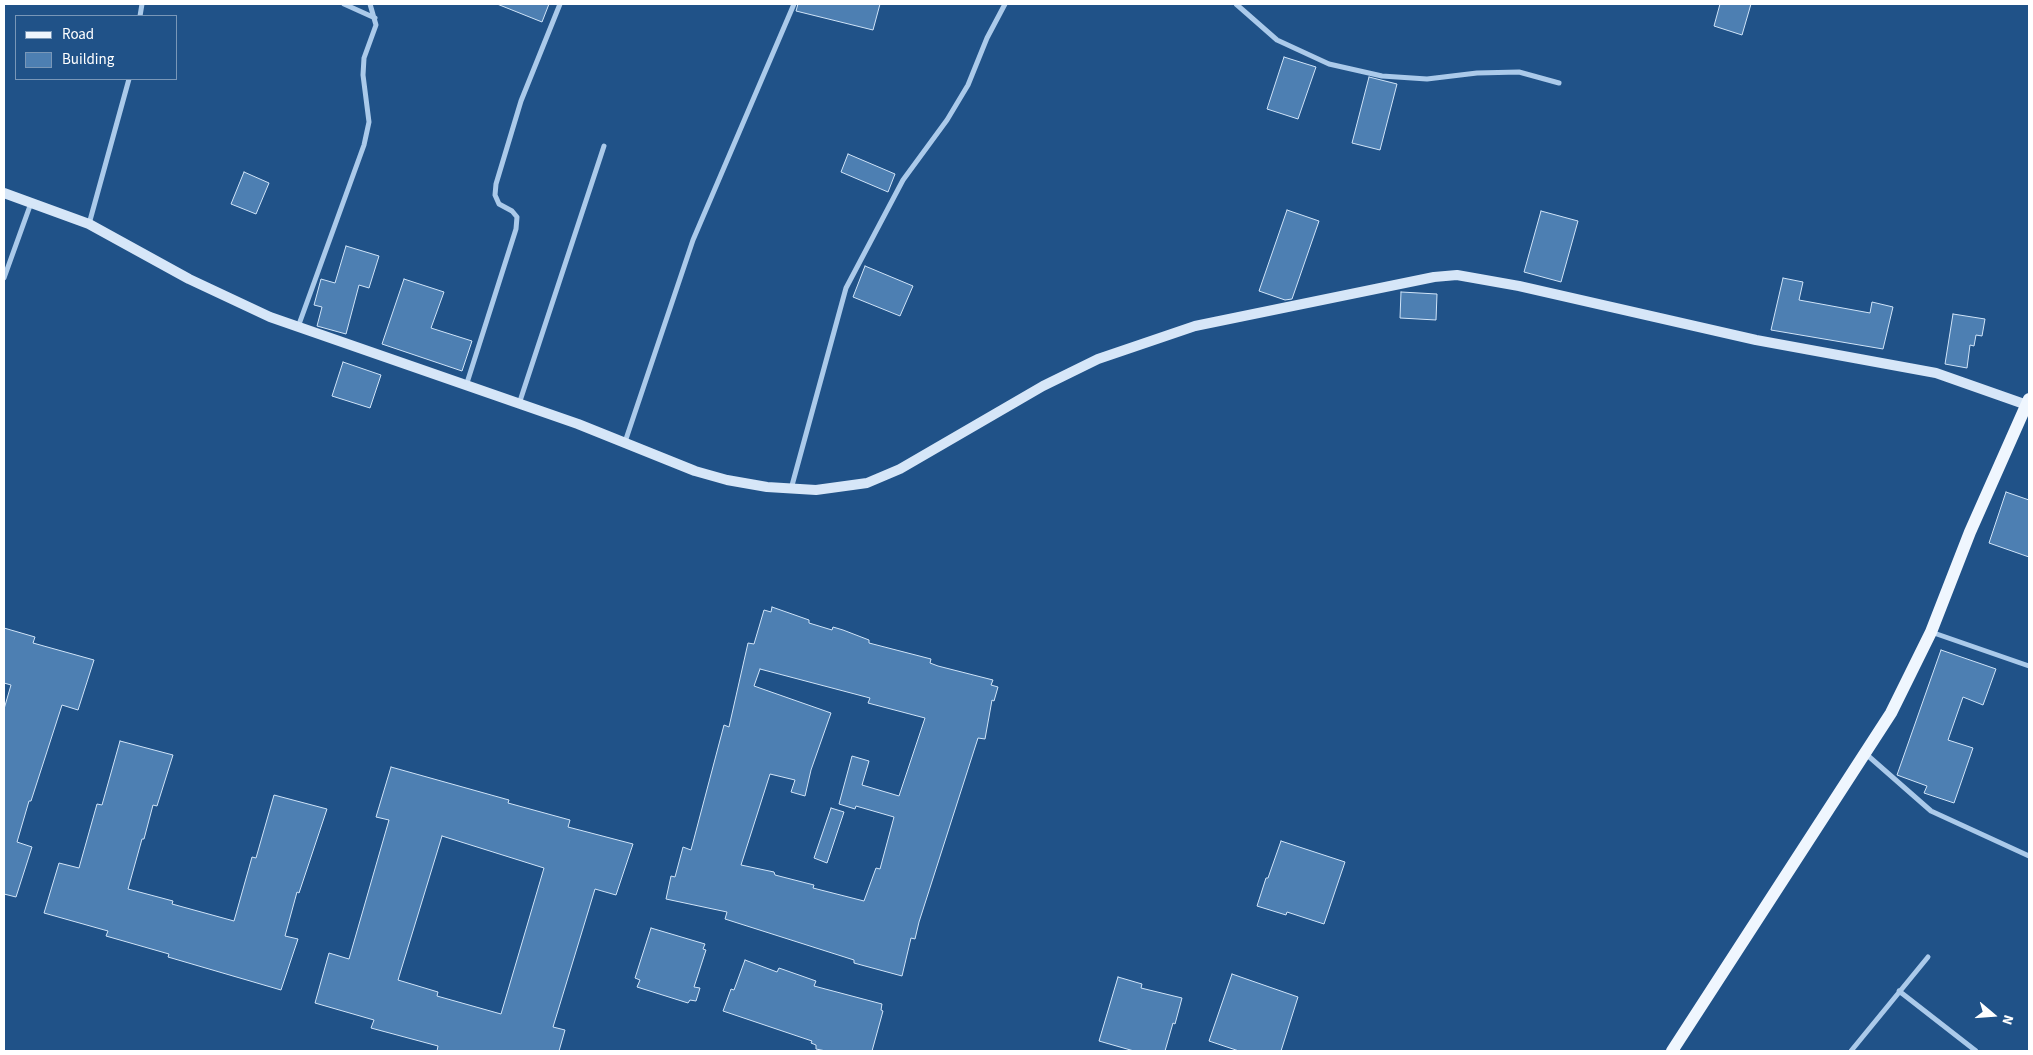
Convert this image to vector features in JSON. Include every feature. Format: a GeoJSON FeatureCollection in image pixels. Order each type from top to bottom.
{"type":"FeatureCollection","features":[{"type":"Feature","properties":{"kind":"main road"},"geometry":{"type":"LineString","coordinates":[[1672,1051],[1895,705],[1931,632],[1970,532],[2028,402]]}},
{"type":"Feature","properties":{"kind":"street"},"geometry":{"type":"LineString","coordinates":[[344,4],[375,18]]}},
{"type":"Feature","properties":{"kind":"street"},"geometry":{"type":"LineString","coordinates":[[298,327],[364,145],[369,122],[363,75],[364,58],[376,25],[370,4]]}},
{"type":"Feature","properties":{"kind":"street"},"geometry":{"type":"LineString","coordinates":[[466,386],[516,229],[517,218],[512,211],[499,204],[495,195],[496,184],[521,101],[560,4]]}},
{"type":"Feature","properties":{"kind":"street"},"geometry":{"type":"LineString","coordinates":[[625,442],[693,240],[794,4]]}},
{"type":"Feature","properties":{"kind":"street"},"geometry":{"type":"LineString","coordinates":[[790,489],[846,288],[902,180],[947,120],[968,85],[987,38],[1005,4]]}},
{"type":"Feature","properties":{"kind":"street"},"geometry":{"type":"LineString","coordinates":[[1236,4],[1277,40],[1329,64],[1382,76],[1427,79],[1477,73],[1519,72],[1559,83]]}},
{"type":"Feature","properties":{"kind":"street"},"geometry":{"type":"LineString","coordinates":[[89,224],[130,80]]}},
{"type":"Feature","properties":{"kind":"street"},"geometry":{"type":"LineString","coordinates":[[519,405],[604,146]]}},
{"type":"Feature","properties":{"kind":"street"},"geometry":{"type":"LineString","coordinates":[[4,193],[89,224],[219,294],[298,327],[625,442],[695,471],[727,480],[790,489],[842,488],[867,483],[900,469],[1043,386],[1098,359],[1149,340],[1195,326],[1442,276],[1477,278],[1756,340],[1936,373],[2028,402]]}},
{"type":"Feature","properties":{"kind":"street"},"geometry":{"type":"LineString","coordinates":[[4,278],[31,202]]}},
{"type":"Feature","properties":{"kind":"street"},"geometry":{"type":"LineString","coordinates":[[1931,632],[2029,666]]}},
{"type":"Feature","properties":{"kind":"street"},"geometry":{"type":"LineString","coordinates":[[1865,754],[1931,811],[2029,856]]}},
{"type":"Feature","properties":{"kind":"street"},"geometry":{"type":"LineString","coordinates":[[1851,1051],[1928,956]]}},
{"type":"Feature","properties":{"kind":"street"},"geometry":{"type":"LineString","coordinates":[[1899,991],[1976,1051]]}},
{"type":"Feature","properties":{"kind":"street"},"geometry":{"type":"LineString","coordinates":[[1856,1046],[1861,1051]]}},
{"type":"Feature","properties":{"kind":"building"},"geometry":{"type":"Polygon","coordinates":[[[497,4],[549,4],[542,22],[497,4]]]}},
{"type":"Feature","properties":{"kind":"building"},"geometry":{"type":"Polygon","coordinates":[[[798,4],[880,4],[873,30],[796,11],[798,4]]]}},
{"type":"Feature","properties":{"kind":"building"},"geometry":{"type":"Polygon","coordinates":[[[1720,4],[1751,4],[1742,35],[1714,26],[1720,4]]]}},
{"type":"Feature","properties":{"kind":"building"},"geometry":{"type":"Polygon","coordinates":[[[1284,57],[1316,67],[1298,119],[1267,109],[1284,57]]]}},
{"type":"Feature","properties":{"kind":"building"},"geometry":{"type":"Polygon","coordinates":[[[1369,77],[1397,84],[1380,150],[1352,143],[1369,77]]]}},
{"type":"Feature","properties":{"kind":"building"},"geometry":{"type":"Polygon","coordinates":[[[848,154],[895,174],[888,192],[841,172],[848,154]]]}},
{"type":"Feature","properties":{"kind":"building"},"geometry":{"type":"Polygon","coordinates":[[[244,172],[269,183],[256,214],[231,204],[244,172]]]}},
{"type":"Feature","properties":{"kind":"building"},"geometry":{"type":"Polygon","coordinates":[[[1287,210],[1319,221],[1292,299],[1285,300],[1259,291],[1287,210]]]}},
{"type":"Feature","properties":{"kind":"building"},"geometry":{"type":"Polygon","coordinates":[[[1541,211],[1578,221],[1561,282],[1524,272],[1541,211]]]}},
{"type":"Feature","properties":{"kind":"building"},"geometry":{"type":"Polygon","coordinates":[[[346,246],[379,256],[369,288],[359,285],[346,334],[317,326],[322,307],[314,305],[321,279],[335,283],[346,246]]]}},
{"type":"Feature","properties":{"kind":"building"},"geometry":{"type":"Polygon","coordinates":[[[865,266],[913,286],[900,316],[853,297],[865,266]]]}},
{"type":"Feature","properties":{"kind":"building"},"geometry":{"type":"Polygon","coordinates":[[[1783,278],[1803,282],[1799,300],[1870,313],[1872,302],[1893,307],[1883,349],[1771,330],[1783,278]]]}},
{"type":"Feature","properties":{"kind":"building"},"geometry":{"type":"Polygon","coordinates":[[[404,279],[444,292],[431,328],[472,341],[462,371],[382,344],[404,279]]]}},
{"type":"Feature","properties":{"kind":"building"},"geometry":{"type":"Polygon","coordinates":[[[1401,292],[1437,294],[1436,320],[1400,318],[1401,292]]]}},
{"type":"Feature","properties":{"kind":"building"},"geometry":{"type":"Polygon","coordinates":[[[1953,314],[1985,319],[1982,336],[1976,335],[1974,346],[1970,345],[1967,368],[1945,364],[1953,314]]]}},
{"type":"Feature","properties":{"kind":"building"},"geometry":{"type":"Polygon","coordinates":[[[343,362],[381,375],[370,408],[332,396],[343,362]]]}},
{"type":"Feature","properties":{"kind":"building"},"geometry":{"type":"Polygon","coordinates":[[[2006,492],[2029,500],[2029,557],[1989,543],[2006,492]]]}},
{"type":"Feature","properties":{"kind":"building"},"geometry":{"type":"Polygon","coordinates":[[[772,607],[809,620],[809,623],[832,630],[833,627],[843,630],[869,640],[869,643],[931,659],[930,663],[938,666],[993,680],[991,685],[998,687],[994,701],[992,700],[985,739],[978,738],[915,939],[911,938],[902,976],[854,963],[854,960],[725,919],[727,912],[666,899],[671,876],[675,877],[683,847],[691,850],[724,725],[729,727],[748,643],[754,644],[764,610],[771,612],[772,607]],[[760,669],[754,686],[831,713],[811,770],[805,796],[791,792],[795,780],[770,774],[741,865],[774,872],[775,875],[814,885],[813,888],[864,901],[876,868],[880,869],[894,817],[856,806],[855,809],[839,804],[852,756],[869,761],[862,785],[899,796],[925,718],[868,703],[870,698],[760,669]]]}},
{"type":"Feature","properties":{"kind":"building"},"geometry":{"type":"Polygon","coordinates":[[[4,628],[35,637],[33,643],[94,660],[78,710],[62,705],[31,801],[29,801],[17,842],[32,847],[16,897],[4,894],[4,709],[11,685],[4,683],[4,628]]]}},
{"type":"Feature","properties":{"kind":"building"},"geometry":{"type":"Polygon","coordinates":[[[1941,650],[1996,669],[1983,705],[1963,697],[1948,740],[1973,748],[1954,803],[1924,793],[1927,786],[1897,775],[1941,650]]]}},
{"type":"Feature","properties":{"kind":"building"},"geometry":{"type":"Polygon","coordinates":[[[120,741],[173,755],[157,806],[153,805],[128,889],[173,901],[172,904],[234,921],[252,857],[256,858],[274,795],[327,809],[299,893],[297,892],[285,936],[298,939],[281,990],[168,957],[169,954],[106,936],[108,931],[44,913],[59,863],[79,868],[97,804],[102,805],[120,741]]]}},
{"type":"Feature","properties":{"kind":"building"},"geometry":{"type":"Polygon","coordinates":[[[391,767],[509,800],[508,803],[570,820],[568,827],[633,844],[616,895],[595,889],[553,1027],[565,1030],[559,1051],[437,1051],[438,1046],[371,1028],[374,1020],[315,1003],[329,953],[349,959],[389,820],[376,817],[391,767]],[[442,836],[398,980],[438,992],[437,996],[501,1014],[544,868],[442,836]]]}},
{"type":"Feature","properties":{"kind":"building"},"geometry":{"type":"Polygon","coordinates":[[[831,808],[844,812],[827,863],[814,858],[831,808]]]}},
{"type":"Feature","properties":{"kind":"building"},"geometry":{"type":"Polygon","coordinates":[[[1281,841],[1345,862],[1324,924],[1287,912],[1286,915],[1257,906],[1281,841]]]}},
{"type":"Feature","properties":{"kind":"building"},"geometry":{"type":"Polygon","coordinates":[[[651,928],[705,944],[703,949],[706,950],[694,987],[700,988],[696,1001],[690,1000],[688,1003],[637,987],[640,980],[635,978],[651,928]]]}},
{"type":"Feature","properties":{"kind":"building"},"geometry":{"type":"Polygon","coordinates":[[[745,960],[777,972],[779,968],[816,981],[814,986],[882,1004],[881,1010],[883,1011],[872,1051],[826,1051],[816,1049],[816,1045],[811,1043],[812,1041],[723,1011],[731,989],[734,990],[745,960]]]}},
{"type":"Feature","properties":{"kind":"building"},"geometry":{"type":"Polygon","coordinates":[[[1232,974],[1298,997],[1281,1051],[1239,1051],[1209,1041],[1232,974]]]}},
{"type":"Feature","properties":{"kind":"building"},"geometry":{"type":"Polygon","coordinates":[[[1118,977],[1142,984],[1141,988],[1182,998],[1165,1051],[1134,1051],[1099,1041],[1118,977]]]}}]}
